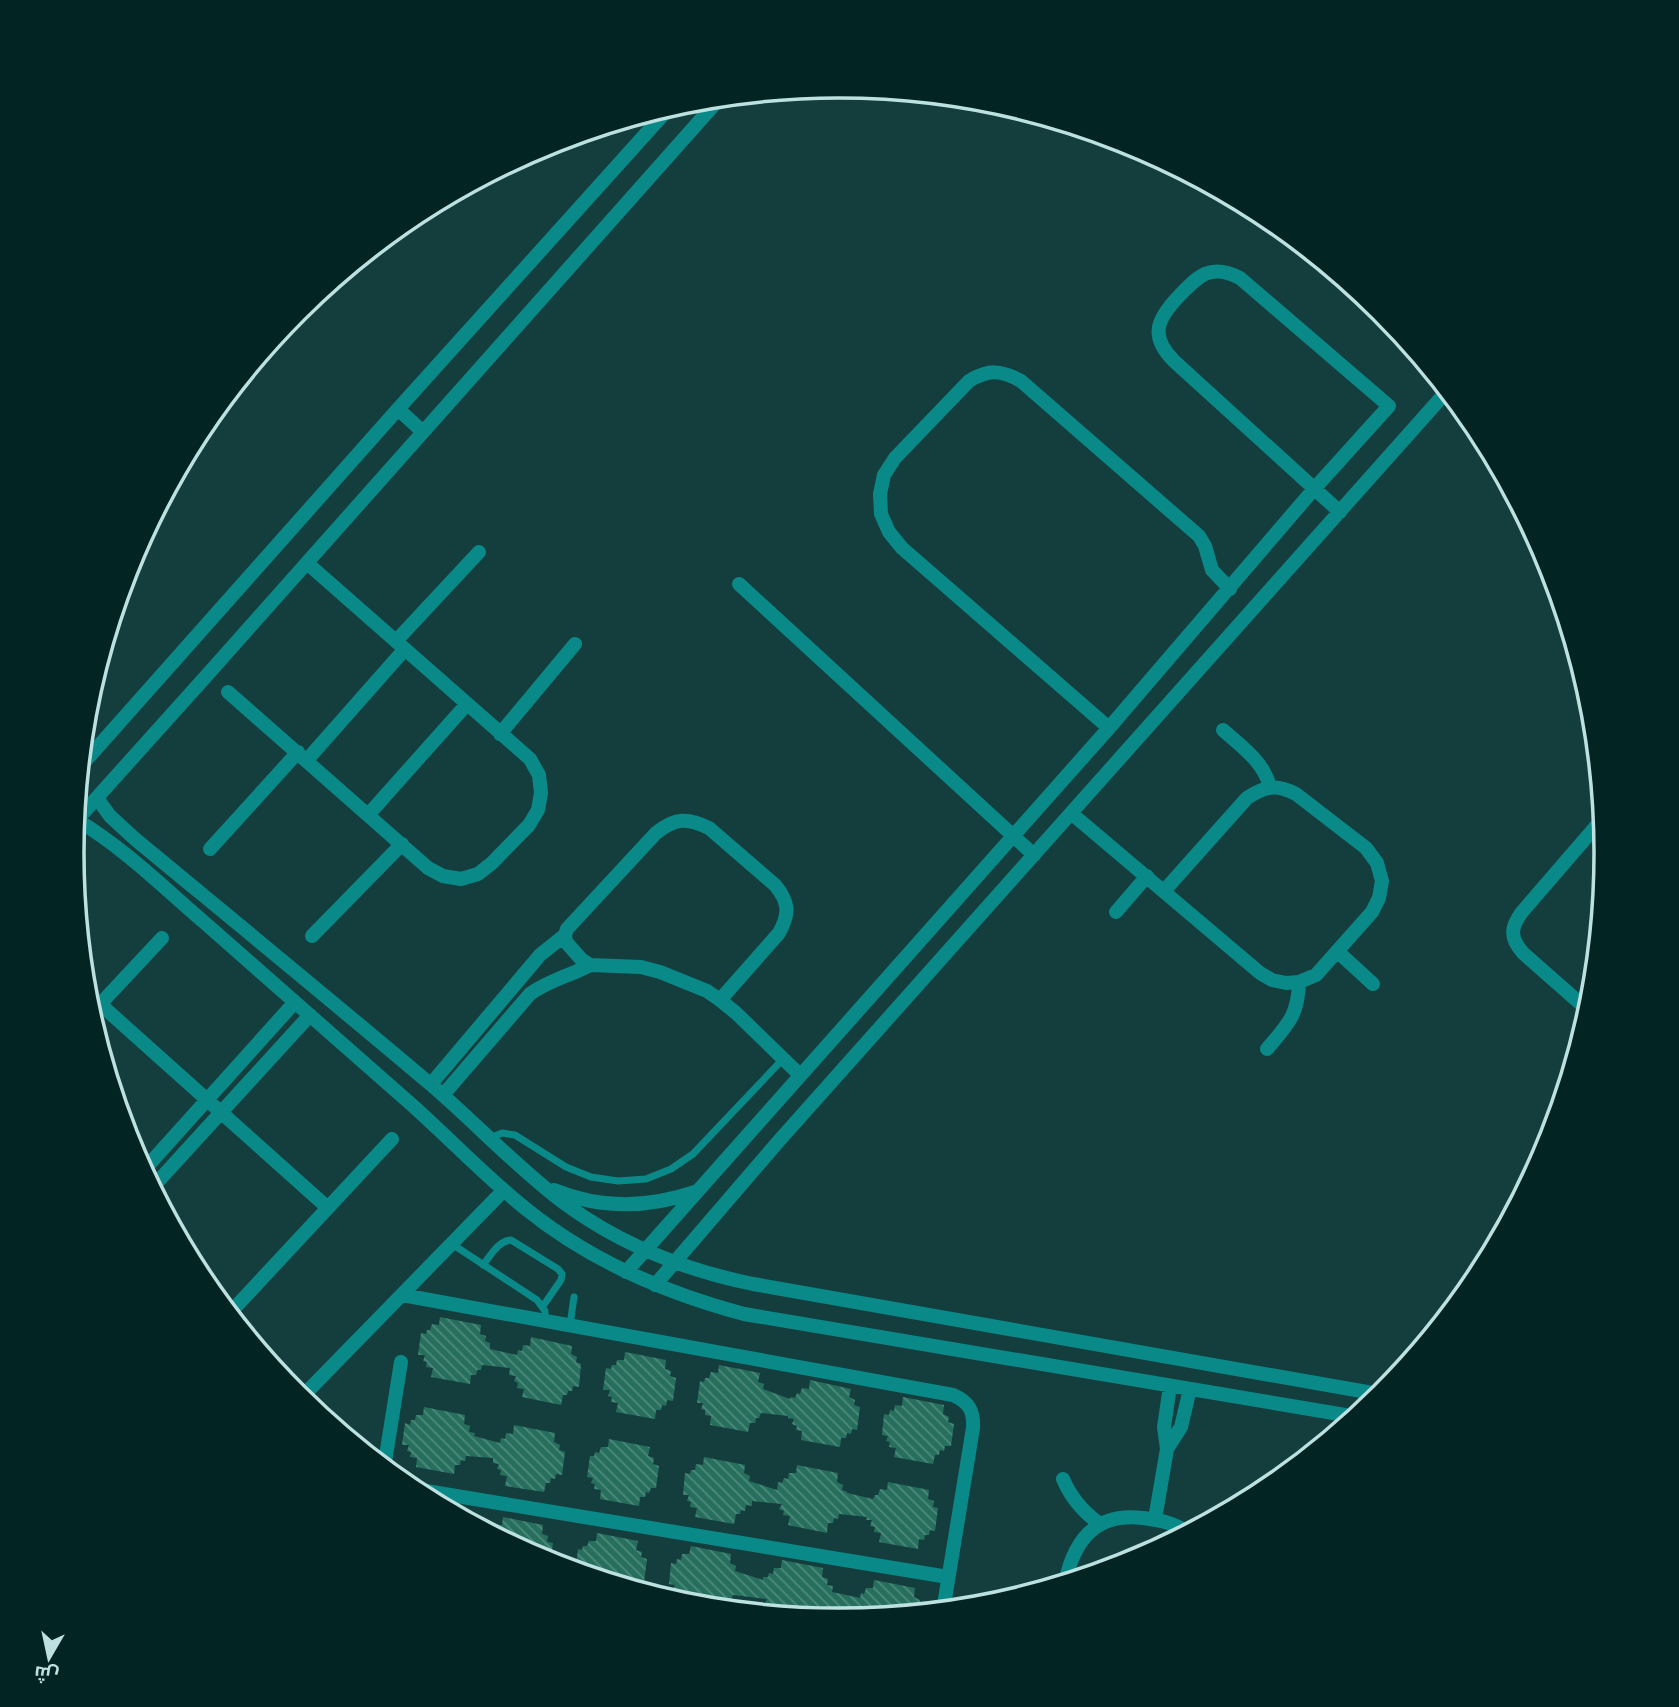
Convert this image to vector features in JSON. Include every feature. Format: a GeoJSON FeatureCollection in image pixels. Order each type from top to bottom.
{"type":"FeatureCollection","features":[{"type":"Feature","properties":{"kind":"street"},"geometry":{"type":"LineString","coordinates":[[86,810],[709,110]]}},
{"type":"Feature","properties":{"kind":"street"},"geometry":{"type":"LineString","coordinates":[[90,756],[657,121]]}},
{"type":"Feature","properties":{"kind":"street"},"geometry":{"type":"LineString","coordinates":[[626,1272],[1109,728],[1314,489],[1389,406],[1240,278],[1230,272],[1218,271],[1207,272],[1196,278],[1166,309],[1159,322],[1158,337],[1163,351],[1314,489],[1340,513]]}},
{"type":"Feature","properties":{"kind":"street"},"geometry":{"type":"LineString","coordinates":[[1109,728],[902,548],[889,532],[881,514],[880,494],[884,475],[895,458],[969,381],[981,374],[1009,374],[1199,537],[1205,546],[1212,570],[1230,589]]}},
{"type":"Feature","properties":{"kind":"street"},"geometry":{"type":"LineString","coordinates":[[655,1285],[777,1143],[1441,397]]}},
{"type":"Feature","properties":{"kind":"street"},"geometry":{"type":"LineString","coordinates":[[398,409],[423,432]]}},
{"type":"Feature","properties":{"kind":"street"},"geometry":{"type":"LineString","coordinates":[[209,849],[302,756],[479,552]]}},
{"type":"Feature","properties":{"kind":"street"},"geometry":{"type":"LineString","coordinates":[[228,692],[428,867],[443,876],[461,878],[478,874],[529,825],[538,810],[541,793],[538,775],[530,759],[307,563]]}},
{"type":"Feature","properties":{"kind":"street"},"geometry":{"type":"LineString","coordinates":[[738,584],[1034,855]]}},
{"type":"Feature","properties":{"kind":"street"},"geometry":{"type":"LineString","coordinates":[[500,733],[575,644]]}},
{"type":"Feature","properties":{"kind":"street"},"geometry":{"type":"LineString","coordinates":[[368,815],[467,704]]}},
{"type":"Feature","properties":{"kind":"street"},"geometry":{"type":"LineString","coordinates":[[1223,730],[1259,763],[1270,787]]}},
{"type":"Feature","properties":{"kind":"street"},"geometry":{"type":"LineString","coordinates":[[1071,813],[1261,973],[1272,980],[1300,982],[1316,975],[1372,912],[1379,898],[1382,881],[1377,863],[1366,848],[1296,794],[1284,788],[1270,787],[1257,791],[1247,799],[1164,891]]}},
{"type":"Feature","properties":{"kind":"street"},"geometry":{"type":"LineString","coordinates":[[97,798],[123,829],[431,1084],[538,1182],[589,1221],[644,1251],[700,1272],[753,1284],[1369,1392]]}},
{"type":"Feature","properties":{"kind":"street"},"geometry":{"type":"LineString","coordinates":[[590,965],[566,942],[567,929],[656,833],[667,824],[681,820],[696,821],[709,828],[775,884],[783,895],[787,908],[786,921],[779,933],[720,1000]]}},
{"type":"Feature","properties":{"kind":"street"},"geometry":{"type":"LineString","coordinates":[[85,827],[114,845],[296,1002],[504,1190],[550,1227],[626,1272],[694,1300],[744,1314],[1345,1415]]}},
{"type":"Feature","properties":{"kind":"street"},"geometry":{"type":"LineString","coordinates":[[1580,1003],[1523,953],[1516,944],[1513,933],[1515,921],[1594,829]]}},
{"type":"Feature","properties":{"kind":"street"},"geometry":{"type":"LineString","coordinates":[[312,936],[402,844]]}},
{"type":"Feature","properties":{"kind":"street"},"geometry":{"type":"LineString","coordinates":[[1116,912],[1147,876]]}},
{"type":"Feature","properties":{"kind":"street"},"geometry":{"type":"LineString","coordinates":[[431,1084],[540,955],[565,935]]}},
{"type":"Feature","properties":{"kind":"street"},"geometry":{"type":"LineString","coordinates":[[100,1004],[162,938]]}},
{"type":"Feature","properties":{"kind":"street"},"geometry":{"type":"LineString","coordinates":[[1337,951],[1373,984]]}},
{"type":"Feature","properties":{"kind":"street"},"geometry":{"type":"LineString","coordinates":[[443,1095],[530,994],[547,983],[590,965],[641,967],[694,985],[720,1000],[800,1075]]}},
{"type":"Feature","properties":{"kind":"street"},"geometry":{"type":"LineString","coordinates":[[1267,1049],[1292,1018],[1298,1002],[1300,982]]}},
{"type":"Feature","properties":{"kind":"street"},"geometry":{"type":"LineString","coordinates":[[151,1162],[296,1002]]}},
{"type":"Feature","properties":{"kind":"street"},"geometry":{"type":"LineString","coordinates":[[102,1015],[206,1100],[328,1208]]}},
{"type":"Feature","properties":{"kind":"street"},"geometry":{"type":"LineString","coordinates":[[159,1181],[310,1015]]}},
{"type":"Feature","properties":{"kind":"street"},"geometry":{"type":"LineString","coordinates":[[236,1307],[392,1139]]}},
{"type":"Feature","properties":{"kind":"street"},"geometry":{"type":"LineString","coordinates":[[538,1182],[576,1198],[616,1205],[657,1203],[696,1192]]}},
{"type":"Feature","properties":{"kind":"street"},"geometry":{"type":"LineString","coordinates":[[308,1391],[504,1190]]}},
{"type":"Feature","properties":{"kind":"street"},"geometry":{"type":"LineString","coordinates":[[402,1295],[544,1314],[570,1326],[953,1395],[963,1399],[974,1417],[973,1428],[944,1602]]}},
{"type":"Feature","properties":{"kind":"street"},"geometry":{"type":"LineString","coordinates":[[386,1457],[401,1362]]}},
{"type":"Feature","properties":{"kind":"street"},"geometry":{"type":"LineString","coordinates":[[1155,1520],[1167,1449],[1164,1427],[1170,1386]]}},
{"type":"Feature","properties":{"kind":"street"},"geometry":{"type":"LineString","coordinates":[[1167,1449],[1181,1427],[1190,1389]]}},
{"type":"Feature","properties":{"kind":"street"},"geometry":{"type":"LineString","coordinates":[[1063,1479],[1081,1508],[1100,1524]]}},
{"type":"Feature","properties":{"kind":"street"},"geometry":{"type":"LineString","coordinates":[[438,1493],[948,1577]]}},
{"type":"Feature","properties":{"kind":"street"},"geometry":{"type":"LineString","coordinates":[[1068,1573],[1083,1540],[1100,1524],[1111,1519],[1128,1516],[1171,1523],[1180,1528]]}},
{"type":"Feature","properties":{"kind":"lane"},"geometry":{"type":"LineString","coordinates":[[490,1138],[502,1133],[515,1135],[566,1167],[591,1177],[618,1181],[646,1179],[671,1169],[693,1154],[783,1059]]}},
{"type":"Feature","properties":{"kind":"lane"},"geometry":{"type":"LineString","coordinates":[[483,1265],[500,1244],[511,1240],[558,1269],[562,1274],[561,1280],[544,1314]]}},
{"type":"Feature","properties":{"kind":"lane"},"geometry":{"type":"LineString","coordinates":[[451,1244],[537,1300],[544,1314]]}},
{"type":"Feature","properties":{"kind":"lane"},"geometry":{"type":"LineString","coordinates":[[570,1326],[574,1297]]}},
{"type":"Feature","properties":{"kind":"building"},"geometry":{"type":"Polygon","coordinates":[[[440,1317],[481,1325],[480,1334],[486,1336],[485,1341],[490,1343],[490,1349],[517,1355],[518,1350],[522,1351],[523,1345],[530,1346],[531,1337],[572,1346],[571,1354],[577,1357],[576,1362],[581,1364],[579,1387],[573,1386],[572,1391],[563,1395],[561,1405],[522,1397],[524,1389],[517,1388],[518,1383],[514,1381],[516,1376],[509,1375],[510,1368],[482,1365],[476,1375],[471,1375],[470,1384],[431,1377],[433,1368],[426,1367],[427,1362],[423,1361],[425,1355],[418,1355],[421,1333],[426,1334],[432,1324],[439,1325],[440,1317]]]}},
{"type":"Feature","properties":{"kind":"building"},"geometry":{"type":"Polygon","coordinates":[[[625,1352],[666,1360],[665,1369],[671,1371],[670,1376],[676,1378],[673,1401],[667,1400],[666,1406],[662,1405],[661,1410],[656,1410],[655,1419],[616,1412],[618,1403],[611,1402],[612,1397],[608,1396],[610,1390],[603,1390],[606,1368],[611,1369],[617,1360],[624,1360],[625,1352]]]}},
{"type":"Feature","properties":{"kind":"building"},"geometry":{"type":"Polygon","coordinates":[[[719,1365],[760,1373],[758,1382],[764,1384],[763,1389],[790,1399],[795,1398],[797,1393],[800,1394],[802,1388],[809,1389],[810,1380],[851,1389],[849,1397],[855,1400],[854,1405],[860,1407],[857,1430],[852,1429],[851,1434],[847,1433],[846,1438],[841,1438],[840,1447],[801,1440],[802,1431],[796,1430],[797,1426],[792,1424],[794,1419],[788,1416],[761,1413],[755,1423],[750,1423],[748,1432],[710,1425],[711,1416],[705,1415],[705,1410],[701,1409],[703,1403],[697,1403],[700,1381],[704,1382],[705,1378],[709,1378],[711,1372],[718,1373],[719,1365]]]}},
{"type":"Feature","properties":{"kind":"building"},"geometry":{"type":"Polygon","coordinates":[[[903,1397],[944,1405],[943,1414],[949,1417],[948,1422],[954,1424],[951,1446],[945,1446],[944,1451],[940,1450],[939,1455],[935,1455],[933,1464],[894,1457],[896,1448],[889,1447],[890,1442],[886,1441],[888,1436],[882,1435],[884,1414],[889,1415],[890,1410],[894,1411],[895,1405],[902,1406],[903,1397]]]}},
{"type":"Feature","properties":{"kind":"building"},"geometry":{"type":"Polygon","coordinates":[[[424,1407],[465,1415],[464,1424],[470,1426],[469,1432],[475,1433],[474,1436],[500,1443],[501,1438],[505,1439],[506,1433],[513,1434],[514,1425],[555,1433],[554,1442],[560,1445],[559,1450],[565,1452],[562,1475],[556,1474],[555,1479],[551,1478],[550,1483],[546,1483],[544,1492],[505,1486],[507,1476],[500,1475],[501,1470],[497,1469],[499,1464],[493,1463],[493,1458],[466,1456],[465,1461],[461,1460],[460,1465],[455,1465],[454,1474],[416,1467],[417,1458],[410,1457],[411,1452],[407,1451],[409,1445],[402,1445],[405,1423],[410,1425],[416,1415],[423,1415],[424,1407]]]}},
{"type":"Feature","properties":{"kind":"building"},"geometry":{"type":"Polygon","coordinates":[[[609,1439],[650,1447],[648,1456],[654,1458],[653,1464],[659,1466],[656,1488],[646,1492],[645,1497],[640,1497],[639,1506],[600,1499],[601,1490],[594,1489],[595,1484],[591,1483],[593,1478],[587,1477],[590,1456],[594,1456],[595,1452],[599,1453],[601,1447],[608,1447],[609,1439]]]}},
{"type":"Feature","properties":{"kind":"building"},"geometry":{"type":"Polygon","coordinates":[[[704,1457],[745,1465],[744,1473],[750,1476],[749,1481],[777,1490],[778,1482],[782,1483],[784,1478],[788,1479],[789,1473],[796,1473],[797,1465],[838,1473],[837,1482],[843,1485],[842,1490],[873,1499],[880,1489],[887,1490],[888,1482],[929,1490],[928,1499],[934,1501],[933,1507],[938,1508],[935,1531],[930,1530],[924,1540],[919,1539],[918,1549],[879,1542],[881,1533],[874,1532],[875,1527],[870,1526],[872,1520],[866,1520],[867,1517],[839,1514],[838,1519],[834,1518],[833,1523],[828,1523],[827,1533],[788,1525],[790,1516],[783,1515],[784,1511],[779,1509],[782,1504],[752,1501],[752,1506],[746,1505],[745,1511],[741,1510],[740,1514],[736,1514],[734,1524],[695,1517],[697,1508],[690,1507],[691,1502],[687,1501],[689,1495],[683,1495],[685,1473],[690,1474],[691,1470],[695,1470],[696,1464],[703,1465],[704,1457]]]}},
{"type":"Feature","properties":{"kind":"building"},"geometry":{"type":"Polygon","coordinates":[[[503,1517],[543,1525],[542,1534],[548,1536],[547,1542],[553,1543],[552,1552],[493,1524],[502,1525],[503,1517]]]}},
{"type":"Feature","properties":{"kind":"building"},"geometry":{"type":"Polygon","coordinates":[[[597,1533],[638,1541],[636,1550],[642,1552],[641,1557],[647,1559],[644,1582],[576,1561],[578,1549],[582,1550],[589,1541],[596,1541],[597,1533]]]}},
{"type":"Feature","properties":{"kind":"building"},"geometry":{"type":"Polygon","coordinates":[[[691,1546],[731,1554],[730,1563],[736,1566],[735,1571],[763,1580],[769,1573],[773,1574],[774,1568],[781,1568],[782,1560],[823,1568],[822,1577],[828,1579],[827,1585],[833,1586],[832,1592],[860,1598],[866,1588],[873,1588],[874,1580],[915,1588],[914,1597],[920,1600],[919,1605],[840,1609],[790,1607],[765,1604],[767,1599],[733,1595],[731,1600],[727,1601],[673,1590],[675,1585],[669,1584],[671,1563],[676,1564],[677,1559],[681,1560],[682,1554],[689,1554],[691,1546]]]}}]}
